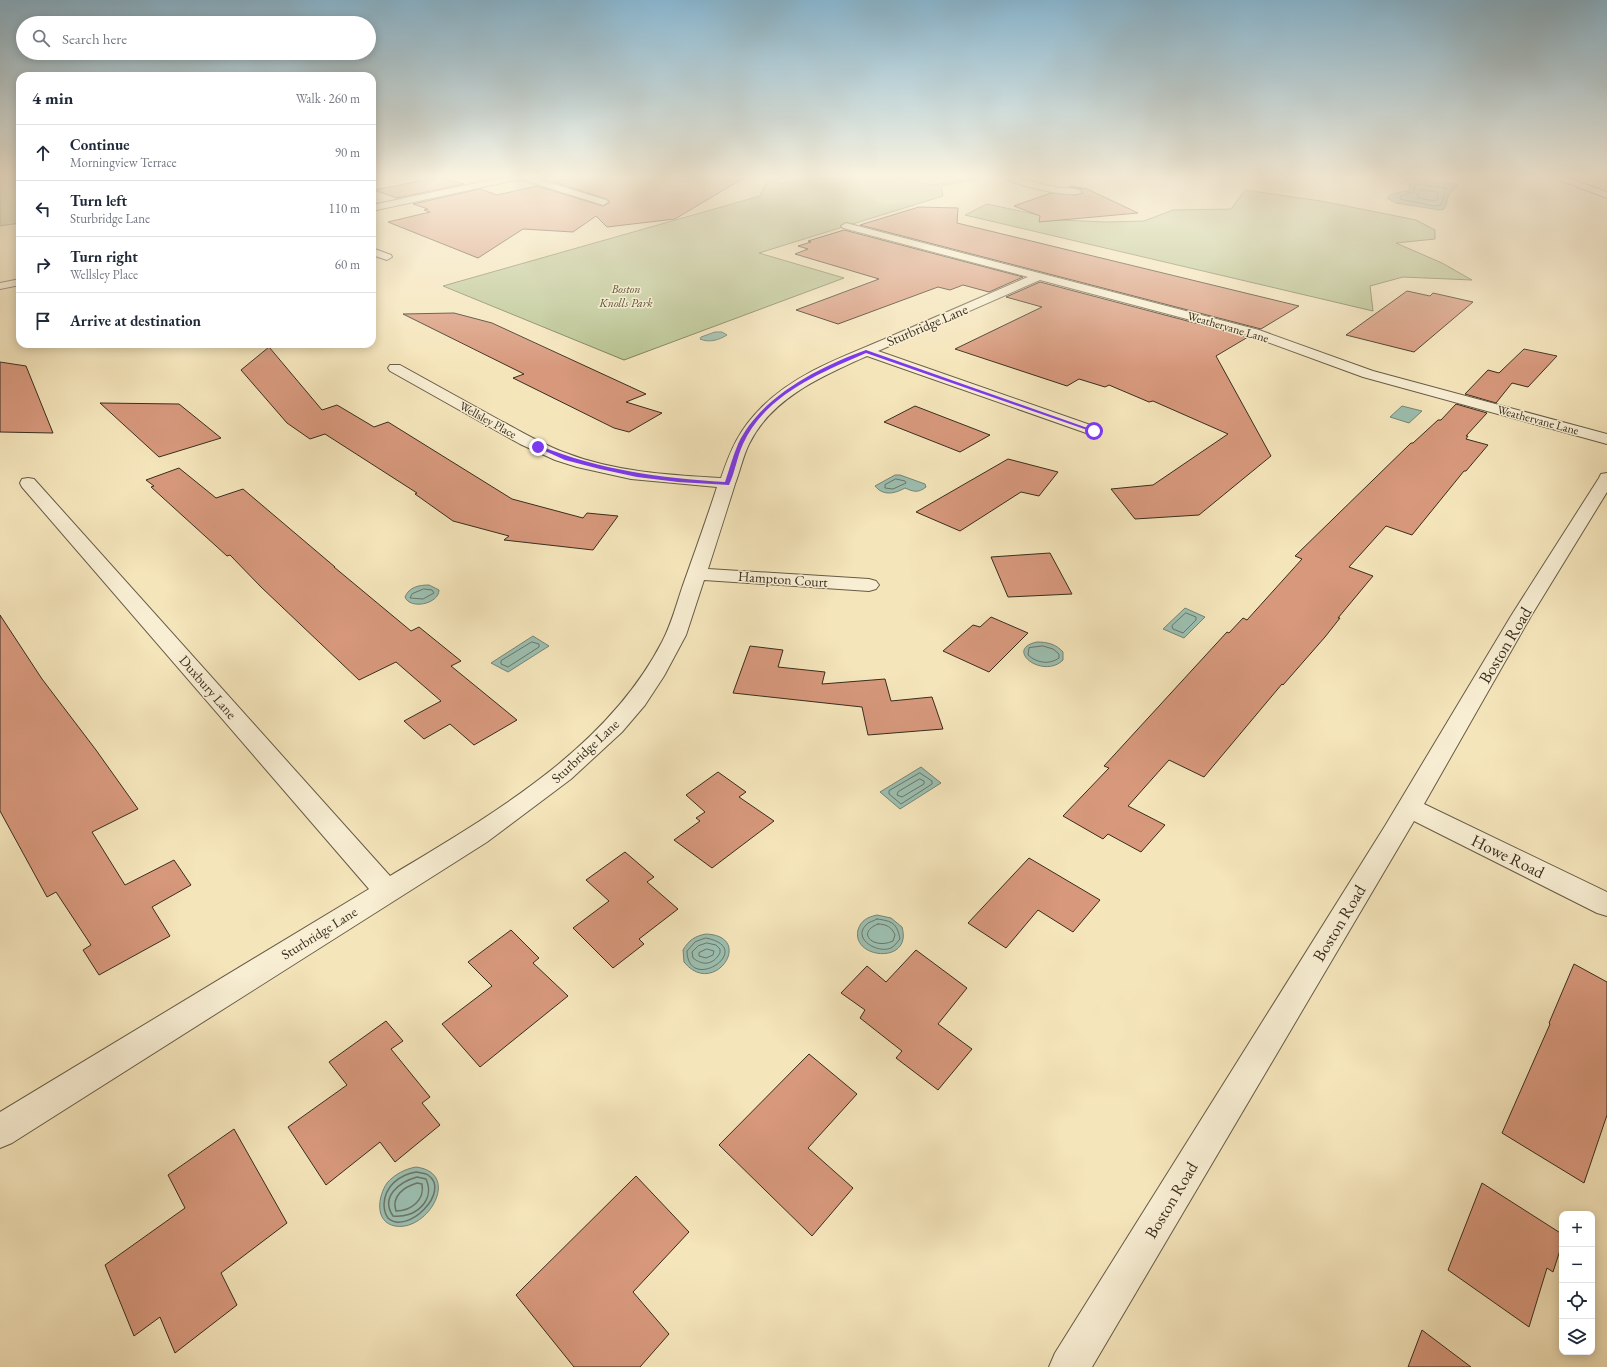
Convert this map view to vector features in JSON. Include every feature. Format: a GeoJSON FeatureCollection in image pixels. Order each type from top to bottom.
{"type":"FeatureCollection","features":[{"type":"Feature","properties":{"kind":"street","name":"Weathervane Lane"},"geometry":{"type":"LineString","coordinates":[[900,240],[1255,333],[1368,374],[1607,438]]}},
{"type":"Feature","properties":{"kind":"street"},"geometry":{"type":"LineString","coordinates":[[376,253],[387,257]]}},
{"type":"Feature","properties":{"kind":"street","name":"Sturbridge Lane"},"geometry":{"type":"LineString","coordinates":[[0,1131],[478,835],[538,794],[593,747],[627,712],[652,678],[674,641],[741,444],[753,423],[772,403],[794,387],[818,373],[1040,276]]}},
{"type":"Feature","properties":{"kind":"street"},"geometry":{"type":"LineString","coordinates":[[0,286],[16,283]]}},
{"type":"Feature","properties":{"kind":"street"},"geometry":{"type":"LineString","coordinates":[[866,351],[1094,431]]}},
{"type":"Feature","properties":{"kind":"street","name":"Wellsley Place"},"geometry":{"type":"LineString","coordinates":[[394,368],[538,447],[567,458],[600,468],[637,475],[678,481],[727,484]]}},
{"type":"Feature","properties":{"kind":"street","name":"Boston Road"},"geometry":{"type":"LineString","coordinates":[[1070,1367],[1409,808],[1521,616],[1607,478]]}},
{"type":"Feature","properties":{"kind":"street","name":"Duxbury Lane"},"geometry":{"type":"LineString","coordinates":[[28,483],[387,891]]}},
{"type":"Feature","properties":{"kind":"street","name":"Hampton Court"},"geometry":{"type":"LineString","coordinates":[[697,574],[869,585]]}},
{"type":"Feature","properties":{"kind":"street","name":"Howe Road"},"geometry":{"type":"LineString","coordinates":[[1409,808],[1607,904]]}},
{"type":"Feature","properties":{"kind":"green space","name":"Boston Knolls Park"},"geometry":{"type":"Polygon","coordinates":[[[606,240],[802,240],[759,253],[844,278],[624,360],[443,286],[606,240]]]}},
{"type":"Feature","properties":{"kind":"green space"},"geometry":{"type":"Polygon","coordinates":[[[1070,240],[1427,240],[1396,243],[1442,263],[1472,280],[1403,277],[1370,286],[1373,311],[1070,240]]]}},
{"type":"Feature","properties":{"kind":"water"},"geometry":{"type":"Polygon","coordinates":[[[715,332],[722,332],[727,335],[714,340],[707,341],[700,339],[701,337],[715,332]]]}},
{"type":"Feature","properties":{"kind":"water"},"geometry":{"type":"Polygon","coordinates":[[[1402,406],[1422,411],[1409,423],[1390,417],[1402,406]]]}},
{"type":"Feature","properties":{"kind":"water"},"geometry":{"type":"Polygon","coordinates":[[[895,475],[900,475],[925,484],[926,487],[918,491],[905,488],[893,493],[885,493],[875,486],[895,475]]]}},
{"type":"Feature","properties":{"kind":"water"},"geometry":{"type":"Polygon","coordinates":[[[429,585],[439,590],[438,595],[430,602],[424,604],[412,603],[405,597],[409,591],[415,587],[429,585]]]}},
{"type":"Feature","properties":{"kind":"water"},"geometry":{"type":"Polygon","coordinates":[[[1185,608],[1205,617],[1184,638],[1163,629],[1185,608]]]}},
{"type":"Feature","properties":{"kind":"water"},"geometry":{"type":"Polygon","coordinates":[[[533,636],[549,646],[508,672],[491,663],[533,636]]]}},
{"type":"Feature","properties":{"kind":"water"},"geometry":{"type":"Polygon","coordinates":[[[1037,642],[1048,643],[1057,647],[1063,652],[1063,660],[1055,665],[1046,667],[1037,665],[1030,661],[1025,656],[1024,651],[1028,646],[1037,642]]]}},
{"type":"Feature","properties":{"kind":"water"},"geometry":{"type":"Polygon","coordinates":[[[921,767],[941,783],[900,809],[880,792],[921,767]]]}},
{"type":"Feature","properties":{"kind":"water"},"geometry":{"type":"Polygon","coordinates":[[[877,915],[891,918],[902,927],[903,939],[899,948],[882,954],[872,952],[863,947],[858,940],[858,930],[863,921],[877,915]]]}},
{"type":"Feature","properties":{"kind":"water"},"geometry":{"type":"Polygon","coordinates":[[[706,934],[721,937],[728,944],[729,953],[725,963],[717,970],[707,974],[696,972],[684,962],[683,950],[693,939],[706,934]]]}},
{"type":"Feature","properties":{"kind":"water"},"geometry":{"type":"Polygon","coordinates":[[[416,1167],[430,1172],[437,1180],[438,1190],[435,1201],[428,1212],[419,1220],[407,1225],[395,1226],[388,1224],[381,1214],[380,1208],[380,1201],[384,1188],[390,1180],[397,1175],[408,1169],[416,1167]]]}},
{"type":"Feature","properties":{"kind":"building"},"geometry":{"type":"Polygon","coordinates":[[[432,240],[506,240],[478,258],[432,240]]]}},
{"type":"Feature","properties":{"kind":"building"},"geometry":{"type":"Polygon","coordinates":[[[881,240],[1023,277],[989,292],[963,285],[950,290],[938,287],[838,324],[796,310],[879,279],[795,254],[808,249],[798,246],[811,242],[808,241],[881,240]]]}},
{"type":"Feature","properties":{"kind":"building"},"geometry":{"type":"Polygon","coordinates":[[[917,240],[1026,240],[1299,306],[1261,329],[917,240]]]}},
{"type":"Feature","properties":{"kind":"building"},"geometry":{"type":"Polygon","coordinates":[[[1040,282],[1248,337],[1216,356],[1271,456],[1199,515],[1135,519],[1111,489],[1153,485],[1228,434],[1153,401],[1149,402],[1109,385],[1105,387],[1079,379],[1067,386],[955,349],[1042,307],[1006,297],[1040,282]]]}},
{"type":"Feature","properties":{"kind":"building"},"geometry":{"type":"Polygon","coordinates":[[[1407,291],[1430,296],[1433,293],[1473,302],[1414,352],[1346,335],[1407,291]]]}},
{"type":"Feature","properties":{"kind":"building"},"geometry":{"type":"Polygon","coordinates":[[[454,313],[492,323],[646,394],[626,402],[662,413],[629,432],[614,428],[513,378],[524,374],[403,314],[454,313]]]}},
{"type":"Feature","properties":{"kind":"building"},"geometry":{"type":"Polygon","coordinates":[[[268,348],[270,348],[322,410],[337,405],[374,427],[388,422],[512,499],[583,518],[587,513],[618,516],[593,550],[504,540],[509,536],[453,521],[415,494],[417,493],[325,434],[310,439],[287,423],[241,370],[268,348]]]}},
{"type":"Feature","properties":{"kind":"building"},"geometry":{"type":"Polygon","coordinates":[[[1524,349],[1557,356],[1528,387],[1512,383],[1496,403],[1465,394],[1488,370],[1499,373],[1524,349]]]}},
{"type":"Feature","properties":{"kind":"building"},"geometry":{"type":"Polygon","coordinates":[[[0,362],[26,366],[53,433],[0,432],[0,362]]]}},
{"type":"Feature","properties":{"kind":"building"},"geometry":{"type":"Polygon","coordinates":[[[100,403],[179,404],[221,438],[159,457],[100,403]]]}},
{"type":"Feature","properties":{"kind":"building"},"geometry":{"type":"Polygon","coordinates":[[[1456,404],[1487,413],[1466,436],[1468,436],[1466,439],[1488,445],[1466,471],[1464,471],[1412,535],[1386,526],[1349,567],[1373,576],[1338,618],[1340,618],[1325,637],[1283,685],[1282,684],[1204,777],[1169,760],[1128,806],[1165,825],[1141,852],[1108,834],[1103,839],[1063,816],[1109,768],[1104,766],[1227,632],[1229,633],[1243,618],[1247,620],[1302,559],[1295,556],[1411,443],[1413,443],[1438,420],[1441,420],[1456,404]]]}},
{"type":"Feature","properties":{"kind":"building"},"geometry":{"type":"Polygon","coordinates":[[[915,406],[990,435],[960,452],[884,422],[915,406]]]}},
{"type":"Feature","properties":{"kind":"building"},"geometry":{"type":"Polygon","coordinates":[[[1008,459],[1058,472],[1039,496],[1021,492],[960,531],[916,512],[1008,459]]]}},
{"type":"Feature","properties":{"kind":"building"},"geometry":{"type":"Polygon","coordinates":[[[179,468],[216,498],[243,489],[411,631],[419,627],[461,661],[451,666],[517,720],[474,745],[450,724],[424,739],[404,721],[441,701],[396,662],[359,680],[261,587],[230,555],[227,556],[151,487],[154,486],[146,480],[179,468]]]}},
{"type":"Feature","properties":{"kind":"building"},"geometry":{"type":"Polygon","coordinates":[[[1050,553],[1072,594],[1008,597],[991,557],[1050,553]]]}},
{"type":"Feature","properties":{"kind":"building"},"geometry":{"type":"Polygon","coordinates":[[[0,615],[42,679],[96,750],[138,809],[92,832],[125,885],[174,860],[191,885],[152,907],[170,936],[99,975],[83,950],[91,945],[56,892],[47,897],[0,811],[0,615]]]}},
{"type":"Feature","properties":{"kind":"building"},"geometry":{"type":"Polygon","coordinates":[[[991,617],[1028,633],[989,672],[943,651],[973,625],[980,627],[991,617]]]}},
{"type":"Feature","properties":{"kind":"building"},"geometry":{"type":"Polygon","coordinates":[[[750,646],[783,650],[778,667],[825,672],[822,684],[885,679],[891,701],[932,697],[943,729],[868,735],[862,707],[733,693],[750,646]]]}},
{"type":"Feature","properties":{"kind":"building"},"geometry":{"type":"Polygon","coordinates":[[[718,772],[746,792],[739,797],[774,821],[712,868],[674,840],[700,821],[696,818],[705,812],[686,795],[718,772]]]}},
{"type":"Feature","properties":{"kind":"building"},"geometry":{"type":"Polygon","coordinates":[[[625,852],[654,877],[647,882],[678,909],[639,939],[644,944],[613,968],[573,928],[609,901],[586,880],[625,852]]]}},
{"type":"Feature","properties":{"kind":"building"},"geometry":{"type":"Polygon","coordinates":[[[1029,858],[1100,900],[1073,932],[1038,910],[1006,948],[968,923],[1029,858]]]}},
{"type":"Feature","properties":{"kind":"building"},"geometry":{"type":"Polygon","coordinates":[[[511,930],[539,958],[533,963],[568,996],[480,1067],[442,1024],[492,986],[468,962],[511,930]]]}},
{"type":"Feature","properties":{"kind":"building"},"geometry":{"type":"Polygon","coordinates":[[[916,950],[967,988],[938,1024],[972,1049],[938,1090],[896,1058],[902,1051],[860,1018],[865,1010],[841,993],[867,966],[886,982],[916,950]]]}},
{"type":"Feature","properties":{"kind":"building"},"geometry":{"type":"Polygon","coordinates":[[[1574,964],[1607,982],[1607,1115],[1584,1183],[1502,1133],[1550,1024],[1549,1023],[1574,964]]]}},
{"type":"Feature","properties":{"kind":"building"},"geometry":{"type":"Polygon","coordinates":[[[386,1021],[403,1041],[391,1049],[430,1097],[422,1103],[440,1125],[395,1162],[380,1142],[326,1185],[288,1127],[347,1085],[329,1062],[386,1021]]]}},
{"type":"Feature","properties":{"kind":"building"},"geometry":{"type":"Polygon","coordinates":[[[809,1054],[857,1094],[808,1148],[853,1188],[812,1236],[719,1145],[809,1054]]]}},
{"type":"Feature","properties":{"kind":"building"},"geometry":{"type":"Polygon","coordinates":[[[234,1129],[287,1223],[221,1273],[237,1305],[175,1353],[160,1317],[134,1336],[105,1265],[185,1208],[168,1175],[234,1129]]]}},
{"type":"Feature","properties":{"kind":"building"},"geometry":{"type":"Polygon","coordinates":[[[636,1176],[689,1232],[633,1292],[669,1334],[640,1367],[574,1367],[516,1295],[636,1176]]]}},
{"type":"Feature","properties":{"kind":"building"},"geometry":{"type":"Polygon","coordinates":[[[1482,1183],[1559,1232],[1559,1253],[1553,1272],[1547,1268],[1529,1327],[1448,1270],[1482,1183]]]}},
{"type":"Feature","properties":{"kind":"building"},"geometry":{"type":"Polygon","coordinates":[[[1422,1330],[1471,1367],[1408,1367],[1422,1330]]]}},
{"type":"Feature","properties":{"kind":"route"},"geometry":{"type":"LineString","coordinates":[[538,447],[600,468],[678,481],[727,484],[741,444],[753,423],[772,403],[794,387],[818,373],[866,351],[1094,431]]}}]}
